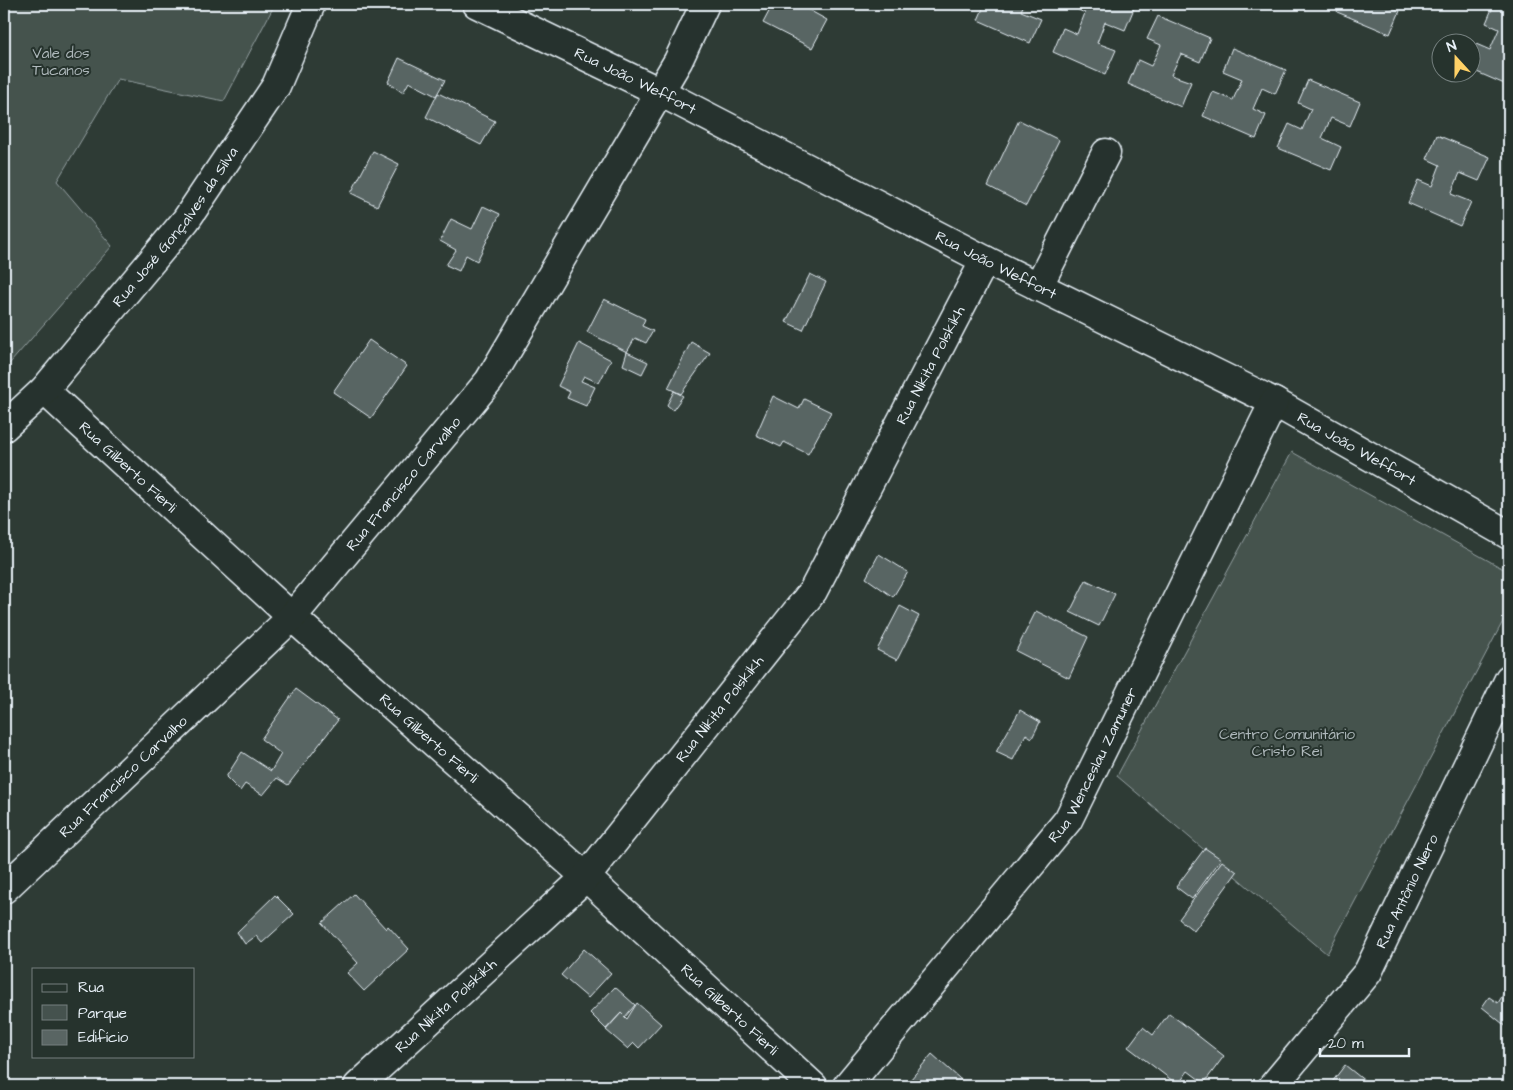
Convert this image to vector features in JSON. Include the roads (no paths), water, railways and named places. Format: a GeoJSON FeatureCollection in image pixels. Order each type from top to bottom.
{"type":"FeatureCollection","features":[{"type":"Feature","properties":{"kind":"street","name":"Rua José Gonçalves da Silva"},"geometry":{"type":"LineString","coordinates":[[4,427],[44,390],[186,220],[276,86],[311,4]]}},
{"type":"Feature","properties":{"kind":"street","name":"Rua João Weffort"},"geometry":{"type":"LineString","coordinates":[[477,4],[660,92],[984,260],[1274,402],[1509,535]]}},
{"type":"Feature","properties":{"kind":"street","name":"Rua Francisco Carvalho"},"geometry":{"type":"LineString","coordinates":[[4,889],[292,617],[489,381],[678,61],[705,4]]}},
{"type":"Feature","properties":{"kind":"street"},"geometry":{"type":"LineString","coordinates":[[1038,287],[1106,153]]}},
{"type":"Feature","properties":{"kind":"street","name":"Rua Nikita Polskikh"},"geometry":{"type":"LineString","coordinates":[[358,1086],[586,877],[813,592],[984,260]]}},
{"type":"Feature","properties":{"kind":"street","name":"Rua Gilberto Fierli"},"geometry":{"type":"LineString","coordinates":[[44,390],[292,617],[586,877],[813,1086]]}},
{"type":"Feature","properties":{"kind":"street","name":"Rua Wenceslau Zamuner"},"geometry":{"type":"LineString","coordinates":[[847,1086],[1068,820],[1274,402]]}},
{"type":"Feature","properties":{"kind":"street","name":"Rua Antônio Niero"},"geometry":{"type":"LineString","coordinates":[[1273,1086],[1368,972],[1509,678]]}},
{"type":"Feature","properties":{"kind":"park label","name":"Vale dos Tucanos"},"geometry":{"type":"Point","coordinates":[61,62]}},
{"type":"Feature","properties":{"kind":"park label","name":"Centro Comunitário Cristo Rei"},"geometry":{"type":"Point","coordinates":[1287,742]}}]}
